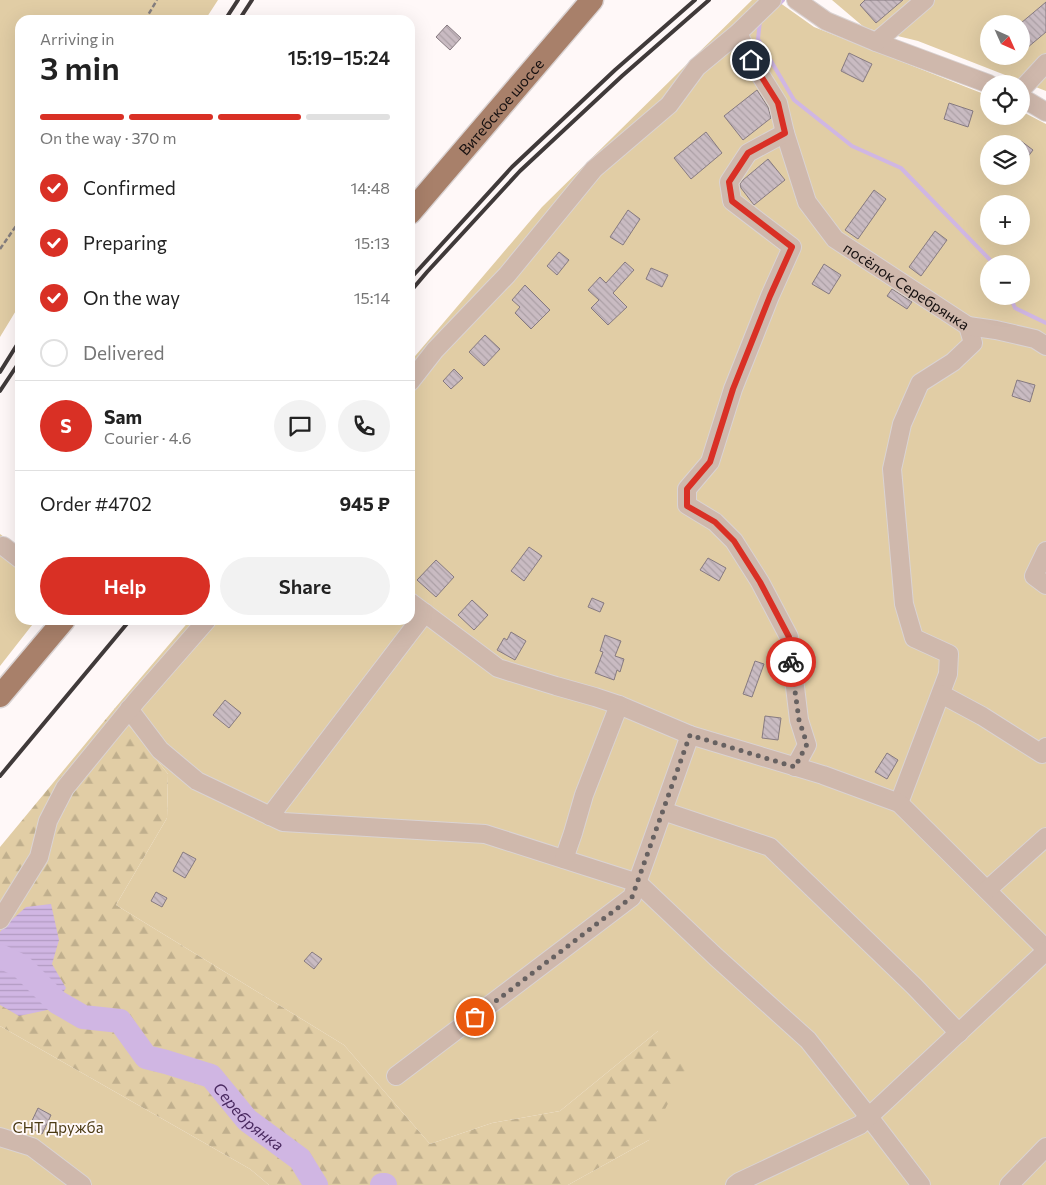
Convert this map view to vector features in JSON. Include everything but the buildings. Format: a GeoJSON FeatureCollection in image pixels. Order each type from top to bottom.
{"type":"FeatureCollection","features":[{"type":"Feature","properties":{"kind":"main road","name":"Витебское шоссе"},"geometry":{"type":"LineString","coordinates":[[415,207],[592,0]]}},
{"type":"Feature","properties":{"kind":"main road"},"geometry":{"type":"LineString","coordinates":[[0,696],[60,625]]}},
{"type":"Feature","properties":{"kind":"lane"},"geometry":{"type":"LineString","coordinates":[[415,376],[435,350],[507,275],[594,169],[669,105],[697,67],[738,33],[772,0]]}},
{"type":"Feature","properties":{"kind":"lane"},"geometry":{"type":"LineString","coordinates":[[796,0],[826,21],[876,42],[980,81]]}},
{"type":"Feature","properties":{"kind":"lane"},"geometry":{"type":"LineString","coordinates":[[876,42],[925,0]]}},
{"type":"Feature","properties":{"kind":"lane","name":"посёлок Серебрянка"},"geometry":{"type":"LineString","coordinates":[[738,33],[751,60],[778,103],[785,133],[807,202],[835,239],[968,326],[973,343],[953,362],[920,383],[902,424],[892,469],[904,604],[914,638],[948,654],[948,674],[899,803]]}},
{"type":"Feature","properties":{"kind":"lane"},"geometry":{"type":"LineString","coordinates":[[1030,80],[1046,63]]}},
{"type":"Feature","properties":{"kind":"lane"},"geometry":{"type":"LineString","coordinates":[[1030,102],[1046,112]]}},
{"type":"Feature","properties":{"kind":"lane"},"geometry":{"type":"LineString","coordinates":[[785,133],[748,153],[729,182],[732,201],[792,247],[770,296],[733,389],[710,462],[687,489],[687,506],[715,522],[734,541],[760,582],[789,637],[799,720],[807,744],[795,767]]}},
{"type":"Feature","properties":{"kind":"lane"},"geometry":{"type":"LineString","coordinates":[[968,326],[1035,339],[1046,346]]}},
{"type":"Feature","properties":{"kind":"lane"},"geometry":{"type":"LineString","coordinates":[[3,546],[15,555]]}},
{"type":"Feature","properties":{"kind":"lane"},"geometry":{"type":"LineString","coordinates":[[1046,551],[1034,576],[1046,585]]}},
{"type":"Feature","properties":{"kind":"lane"},"geometry":{"type":"LineString","coordinates":[[415,606],[498,668],[595,696],[690,735],[823,775],[899,803],[1046,950],[860,1125],[748,1182]]}},
{"type":"Feature","properties":{"kind":"lane"},"geometry":{"type":"LineString","coordinates":[[270,816],[425,613]]}},
{"type":"Feature","properties":{"kind":"lane"},"geometry":{"type":"LineString","coordinates":[[0,920],[39,857],[48,821],[65,788],[129,709],[204,625]]}},
{"type":"Feature","properties":{"kind":"lane"},"geometry":{"type":"LineString","coordinates":[[941,694],[982,716],[1042,754],[1046,747]]}},
{"type":"Feature","properties":{"kind":"lane"},"geometry":{"type":"LineString","coordinates":[[564,859],[584,795],[619,705]]}},
{"type":"Feature","properties":{"kind":"lane"},"geometry":{"type":"LineString","coordinates":[[129,709],[160,750],[197,781],[282,822],[485,834],[638,883],[808,1040],[870,1117],[921,1185]]}},
{"type":"Feature","properties":{"kind":"lane"},"geometry":{"type":"LineString","coordinates":[[396,1076],[632,897],[690,735]]}},
{"type":"Feature","properties":{"kind":"lane"},"geometry":{"type":"LineString","coordinates":[[663,811],[770,847],[914,986],[959,1033]]}},
{"type":"Feature","properties":{"kind":"lane"},"geometry":{"type":"LineString","coordinates":[[987,890],[1046,837]]}},
{"type":"Feature","properties":{"kind":"lane"},"geometry":{"type":"LineString","coordinates":[[0,1137],[32,1147],[82,1185]]}},
{"type":"Feature","properties":{"kind":"lane"},"geometry":{"type":"LineString","coordinates":[[1010,1185],[1046,1147]]}},
{"type":"Feature","properties":{"kind":"path"},"geometry":{"type":"LineString","coordinates":[[148,15],[157,0]]}},
{"type":"Feature","properties":{"kind":"path"},"geometry":{"type":"LineString","coordinates":[[0,249],[15,227]]}},
{"type":"Feature","properties":{"kind":"green space"},"geometry":{"type":"Polygon","coordinates":[[[0,0],[218,0],[208,15],[15,15],[15,312],[0,337],[0,0]]]}},
{"type":"Feature","properties":{"kind":"green space"},"geometry":{"type":"Polygon","coordinates":[[[752,0],[776,0],[814,27],[980,92],[980,125],[1030,125],[1030,116],[1046,124],[1046,1185],[568,1185],[649,1140],[658,1031],[560,1111],[492,1123],[430,1144],[344,1045],[116,905],[167,818],[168,774],[115,708],[186,625],[415,625],[415,356],[542,207],[752,0]]]}},
{"type":"Feature","properties":{"kind":"green space"},"geometry":{"type":"Polygon","coordinates":[[[832,0],[1046,0],[1046,91],[1030,85],[1030,75],[1005,75],[918,41],[865,28],[832,0]]]}},
{"type":"Feature","properties":{"kind":"green space"},"geometry":{"type":"Polygon","coordinates":[[[0,534],[15,545],[15,625],[32,625],[0,666],[0,534]]]}},
{"type":"Feature","properties":{"kind":"green space"},"geometry":{"type":"Polygon","coordinates":[[[115,708],[168,774],[167,818],[116,905],[344,1045],[430,1144],[492,1123],[560,1111],[658,1031],[686,1069],[649,1140],[568,1185],[269,1185],[250,1169],[0,1026],[0,847],[115,708]]]}},
{"type":"Feature","properties":{"kind":"green space","name":"СНТ Дружба"},"geometry":{"type":"Polygon","coordinates":[[[0,1026],[250,1169],[269,1185],[0,1185],[0,1026]]]}},
{"type":"Feature","properties":{"kind":"shaded area"},"geometry":{"type":"Polygon","coordinates":[[[51,904],[59,940],[52,964],[66,988],[52,1009],[19,1016],[0,1005],[0,932],[26,907],[51,904]]]}},
{"type":"Feature","properties":{"kind":"waterway"},"geometry":{"type":"LineString","coordinates":[[777,6],[783,0]]}},
{"type":"Feature","properties":{"kind":"waterway"},"geometry":{"type":"LineString","coordinates":[[760,21],[758,39],[794,100],[852,146],[901,168],[985,255]]}},
{"type":"Feature","properties":{"kind":"waterway"},"geometry":{"type":"LineString","coordinates":[[1014,305],[1015,308],[1046,323]]}},
{"type":"Feature","properties":{"kind":"waterway","name":"Серебрянка"},"geometry":{"type":"LineString","coordinates":[[0,956],[21,966],[57,1002],[83,1017],[120,1021],[146,1057],[211,1076],[247,1120],[300,1159],[316,1185]]}},
{"type":"Feature","properties":{"kind":"railway"},"geometry":{"type":"LineString","coordinates":[[228,15],[238,0]]}},
{"type":"Feature","properties":{"kind":"railway"},"geometry":{"type":"LineString","coordinates":[[242,15],[252,0]]}},
{"type":"Feature","properties":{"kind":"railway"},"geometry":{"type":"LineString","coordinates":[[415,274],[512,167],[615,70],[695,0]]}},
{"type":"Feature","properties":{"kind":"railway"},"geometry":{"type":"LineString","coordinates":[[415,286],[520,171],[622,76],[709,0]]}},
{"type":"Feature","properties":{"kind":"railway"},"geometry":{"type":"LineString","coordinates":[[0,372],[15,348]]}},
{"type":"Feature","properties":{"kind":"railway"},"geometry":{"type":"LineString","coordinates":[[0,391],[15,368]]}},
{"type":"Feature","properties":{"kind":"railway"},"geometry":{"type":"LineString","coordinates":[[0,776],[126,625]]}},
{"type":"Feature","properties":{"kind":"way so far"},"geometry":{"type":"LineString","coordinates":[[475,1017],[632,897],[690,735],[795,767],[807,744],[799,720],[791,662]]}},
{"type":"Feature","properties":{"kind":"route"},"geometry":{"type":"LineString","coordinates":[[751,60],[778,103],[785,133],[748,153],[729,182],[732,201],[792,247],[770,296],[733,389],[710,462],[687,489],[687,506],[715,522],[734,541],[760,582],[789,637],[791,662]]}}]}
